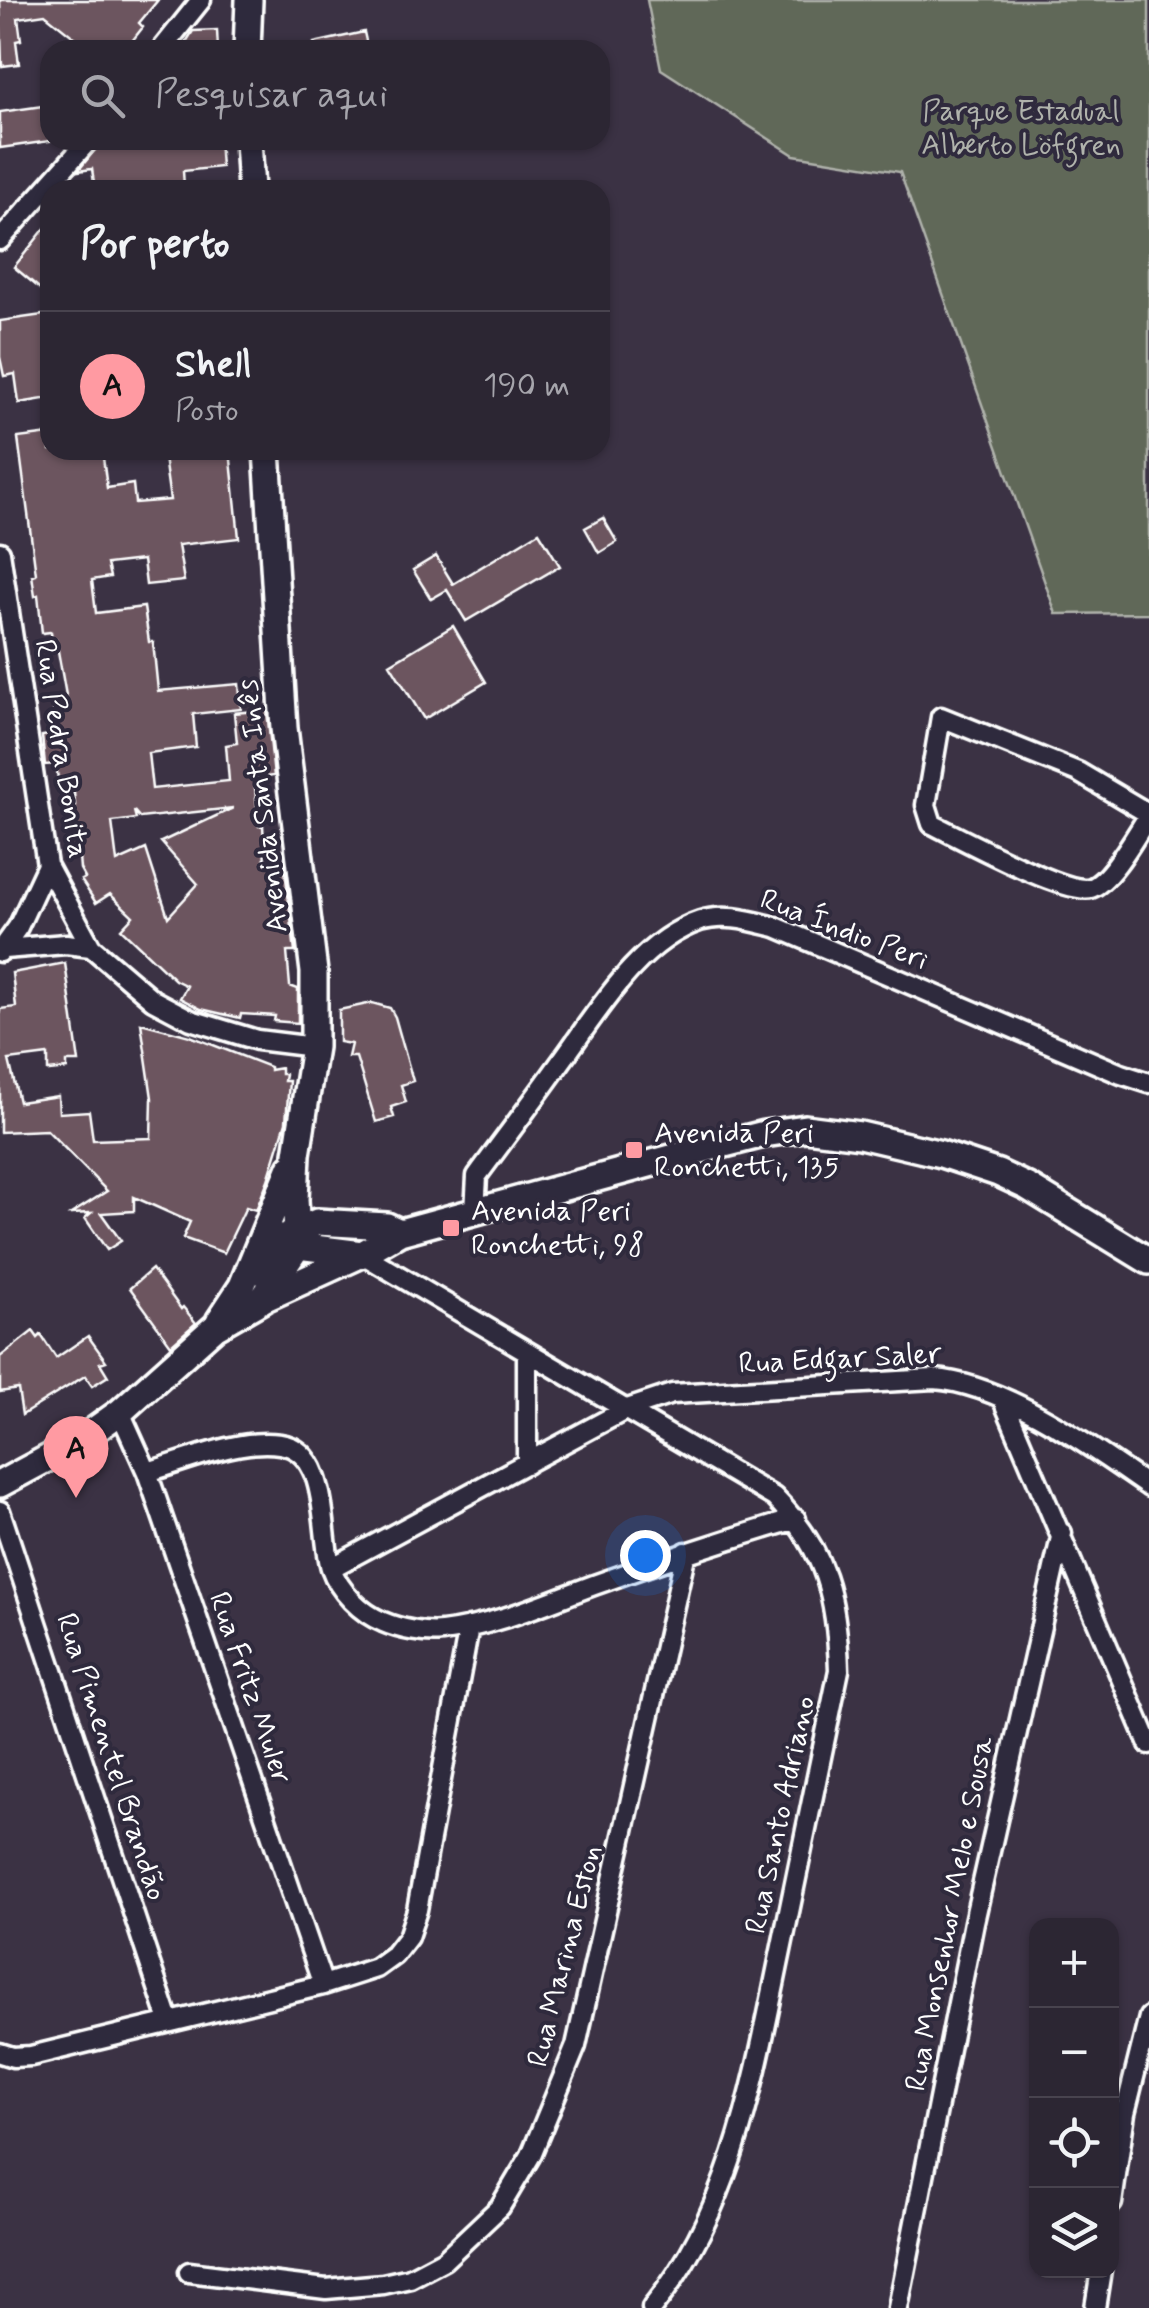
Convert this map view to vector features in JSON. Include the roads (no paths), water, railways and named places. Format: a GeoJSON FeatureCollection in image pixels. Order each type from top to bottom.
{"type":"FeatureCollection","features":[{"type":"Feature","properties":{"kind":"main road"},"geometry":{"type":"LineString","coordinates":[[247,40],[249,0]]}},
{"type":"Feature","properties":{"kind":"main road"},"geometry":{"type":"LineString","coordinates":[[249,150],[250,180]]}},
{"type":"Feature","properties":{"kind":"main road","name":"Avenida Santa Inês"},"geometry":{"type":"LineString","coordinates":[[269,460],[284,728],[314,972],[314,1047],[297,1154],[293,1239]]}},
{"type":"Feature","properties":{"kind":"main road"},"geometry":{"type":"LineString","coordinates":[[252,1293],[362,1254],[400,1232],[731,1142],[805,1128],[860,1135],[942,1154],[998,1173],[1028,1186],[1149,1261]]}},
{"type":"Feature","properties":{"kind":"main road","name":"Avenida Santa Inês"},"geometry":{"type":"LineString","coordinates":[[252,1293],[274,1206],[297,1154]]}},
{"type":"Feature","properties":{"kind":"main road"},"geometry":{"type":"LineString","coordinates":[[274,1206],[293,1239],[362,1254]]}},
{"type":"Feature","properties":{"kind":"main road"},"geometry":{"type":"LineString","coordinates":[[0,1484],[78,1442],[120,1412],[252,1293],[293,1239],[317,1222],[387,1226],[400,1232]]}},
{"type":"Feature","properties":{"kind":"street"},"geometry":{"type":"LineString","coordinates":[[169,40],[202,0]]}},
{"type":"Feature","properties":{"kind":"street"},"geometry":{"type":"LineString","coordinates":[[53,180],[80,150]]}},
{"type":"Feature","properties":{"kind":"street"},"geometry":{"type":"LineString","coordinates":[[0,240],[40,195]]}},
{"type":"Feature","properties":{"kind":"street","name":"Rua Pedra Bonita"},"geometry":{"type":"LineString","coordinates":[[0,552],[5,608],[47,865],[91,947]]}},
{"type":"Feature","properties":{"kind":"street"},"geometry":{"type":"LineString","coordinates":[[941,717],[1078,772],[1149,814],[1105,879],[1093,888],[1072,889],[1020,866],[932,824],[926,805],[941,717]]}},
{"type":"Feature","properties":{"kind":"street"},"geometry":{"type":"LineString","coordinates":[[2,951],[47,865]]}},
{"type":"Feature","properties":{"kind":"street","name":"Rua Índio Peri"},"geometry":{"type":"LineString","coordinates":[[475,1212],[477,1176],[617,986],[645,956],[678,931],[718,918],[744,918],[776,927],[1149,1083]]}},
{"type":"Feature","properties":{"kind":"street"},"geometry":{"type":"LineString","coordinates":[[2,951],[66,944],[91,947],[153,1000],[191,1020],[258,1040],[314,1047]]}},
{"type":"Feature","properties":{"kind":"street","name":"Rua Santo Adriano"},"geometry":{"type":"LineString","coordinates":[[362,1254],[527,1354],[733,1470],[774,1498],[796,1519],[810,1537],[824,1568],[834,1606],[839,1670],[756,2072],[713,2206],[685,2261],[652,2308]]}},
{"type":"Feature","properties":{"kind":"street"},"geometry":{"type":"LineString","coordinates":[[527,1354],[527,1464]]}},
{"type":"Feature","properties":{"kind":"street","name":"Rua Edgar Saler"},"geometry":{"type":"LineString","coordinates":[[331,1568],[627,1409],[672,1394],[934,1379],[962,1381],[1069,1433],[1149,1487]]}},
{"type":"Feature","properties":{"kind":"street"},"geometry":{"type":"LineString","coordinates":[[1004,1400],[1149,1744]]}},
{"type":"Feature","properties":{"kind":"street","name":"Rua Fritz Muler"},"geometry":{"type":"LineString","coordinates":[[120,1412],[147,1472],[323,1985]]}},
{"type":"Feature","properties":{"kind":"street"},"geometry":{"type":"LineString","coordinates":[[147,1472],[239,1446],[290,1446],[302,1455],[314,1477],[323,1503],[331,1568],[347,1595],[384,1623],[438,1633],[470,1627],[686,1552],[796,1519]]}},
{"type":"Feature","properties":{"kind":"street","name":"Rua Pimentel Brandão"},"geometry":{"type":"LineString","coordinates":[[0,1512],[169,2020]]}},
{"type":"Feature","properties":{"kind":"street","name":"Rua Monsenhor Melo e Sousa"},"geometry":{"type":"LineString","coordinates":[[898,2308],[974,1922],[1062,1533]]}},
{"type":"Feature","properties":{"kind":"street","name":"Rua Marina Eston"},"geometry":{"type":"LineString","coordinates":[[189,2272],[326,2289],[383,2284],[410,2278],[444,2260],[500,2207],[531,2155],[576,2046],[686,1552]]}},
{"type":"Feature","properties":{"kind":"street"},"geometry":{"type":"LineString","coordinates":[[0,2052],[13,2057],[30,2056],[323,1985],[376,1968],[394,1955],[408,1937],[418,1910],[470,1627]]}},
{"type":"Feature","properties":{"kind":"street"},"geometry":{"type":"LineString","coordinates":[[1114,2188],[1126,2113],[1149,2017]]}},
{"type":"Feature","properties":{"kind":"street"},"geometry":{"type":"LineString","coordinates":[[1095,2308],[1100,2278]]}},
{"type":"Feature","properties":{"kind":"place","name":"Avenida Peri Ronchetti, 135"},"geometry":{"type":"Point","coordinates":[634,1150]}},
{"type":"Feature","properties":{"kind":"place","name":"Avenida Peri Ronchetti, 98"},"geometry":{"type":"Point","coordinates":[451,1228]}},
{"type":"Feature","properties":{"kind":"place","name":"Shell"},"geometry":{"type":"Point","coordinates":[76,1498]}},
{"type":"Feature","properties":{"kind":"park label","name":"Parque Estadual Alberto Löfgren"},"geometry":{"type":"Point","coordinates":[1021,128]}}]}
